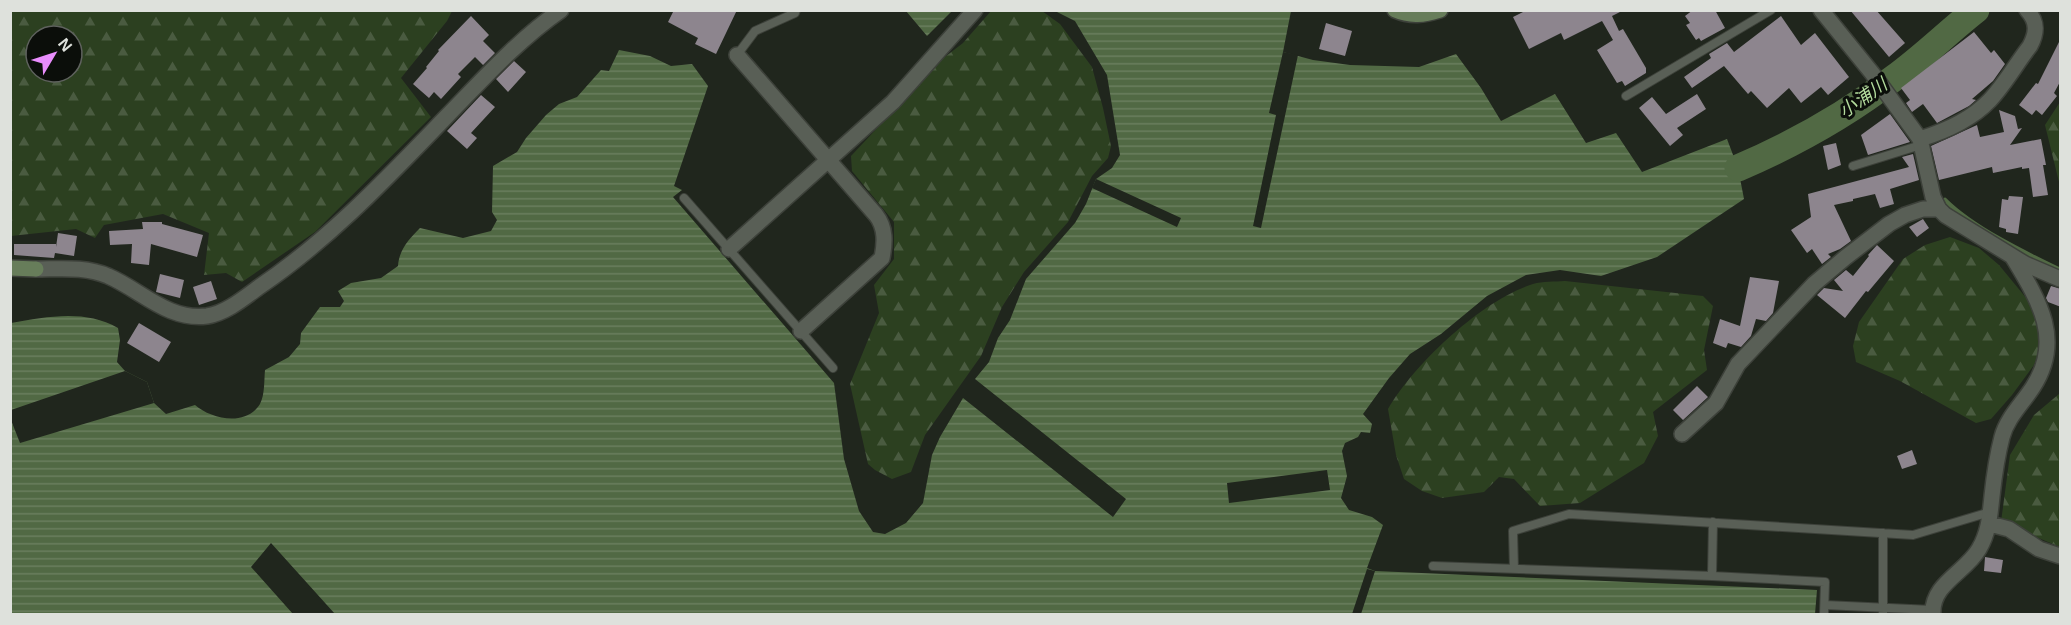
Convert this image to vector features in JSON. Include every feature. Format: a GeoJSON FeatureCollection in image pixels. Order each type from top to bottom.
{"type":"FeatureCollection","features":[{"type":"Feature","properties":{"kind":"street"},"geometry":{"type":"LineString","coordinates":[[10,268],[92,271],[108,276],[163,309],[206,316],[219,313],[273,278],[321,240],[390,176],[511,50],[537,26],[561,10]]}},
{"type":"Feature","properties":{"kind":"street"},"geometry":{"type":"LineString","coordinates":[[729,249],[829,162],[893,102],[975,10]]}},
{"type":"Feature","properties":{"kind":"street"},"geometry":{"type":"LineString","coordinates":[[1395,10],[1406,15],[1424,15],[1440,10]]}},
{"type":"Feature","properties":{"kind":"street"},"geometry":{"type":"LineString","coordinates":[[1821,10],[1890,96],[1921,142],[1933,197],[1939,209],[2012,256],[2039,271],[2061,279]]}},
{"type":"Feature","properties":{"kind":"street"},"geometry":{"type":"LineString","coordinates":[[1921,142],[1971,116],[1990,100],[2035,37],[2035,24],[2027,10]]}},
{"type":"Feature","properties":{"kind":"street"},"geometry":{"type":"LineString","coordinates":[[737,55],[880,221],[883,229],[882,258],[801,331]]}},
{"type":"Feature","properties":{"kind":"street"},"geometry":{"type":"LineString","coordinates":[[1682,434],[1716,404],[1738,364],[1814,284],[1889,224],[1923,209],[1939,209]]}},
{"type":"Feature","properties":{"kind":"street"},"geometry":{"type":"LineString","coordinates":[[1932,612],[1934,603],[1944,586],[1975,556],[1980,548],[1990,518],[1994,476],[2002,435],[2008,422],[2040,375],[2047,357],[2049,345],[2047,329],[2032,289],[2012,256]]}},
{"type":"Feature","properties":{"kind":"street"},"geometry":{"type":"LineString","coordinates":[[1990,518],[2039,549],[2061,556]]}},
{"type":"Feature","properties":{"kind":"lane"},"geometry":{"type":"LineString","coordinates":[[737,55],[755,31],[796,10]]}},
{"type":"Feature","properties":{"kind":"lane"},"geometry":{"type":"LineString","coordinates":[[1626,96],[1771,10]]}},
{"type":"Feature","properties":{"kind":"lane"},"geometry":{"type":"LineString","coordinates":[[1853,166],[1921,142]]}},
{"type":"Feature","properties":{"kind":"lane"},"geometry":{"type":"LineString","coordinates":[[684,198],[833,368]]}},
{"type":"Feature","properties":{"kind":"lane"},"geometry":{"type":"LineString","coordinates":[[1514,569],[1513,531],[1569,514],[1913,535],[1990,518]]}},
{"type":"Feature","properties":{"kind":"lane"},"geometry":{"type":"LineString","coordinates":[[1712,576],[1713,522]]}},
{"type":"Feature","properties":{"kind":"lane"},"geometry":{"type":"LineString","coordinates":[[1883,533],[1883,611]]}},
{"type":"Feature","properties":{"kind":"lane"},"geometry":{"type":"LineString","coordinates":[[1433,566],[1826,582],[1824,615]]}},
{"type":"Feature","properties":{"kind":"lane"},"geometry":{"type":"LineString","coordinates":[[1825,605],[1883,611],[1932,612]]}},
{"type":"Feature","properties":{"kind":"green space"},"geometry":{"type":"Polygon","coordinates":[[[11,10],[452,10],[447,21],[401,78],[431,117],[315,232],[242,282],[226,273],[204,275],[209,233],[163,214],[104,225],[95,238],[76,229],[11,236],[11,10]]]}},
{"type":"Feature","properties":{"kind":"green space"},"geometry":{"type":"Polygon","coordinates":[[[991,11],[1042,11],[1060,24],[1092,67],[1111,146],[1108,158],[1092,176],[1068,222],[1024,272],[1002,307],[981,356],[925,435],[911,472],[892,479],[868,464],[850,384],[879,313],[874,285],[894,259],[894,222],[852,171],[851,156],[941,60],[963,43],[991,11]]]}},
{"type":"Feature","properties":{"kind":"green space"},"geometry":{"type":"Polygon","coordinates":[[[2060,102],[2060,186],[2045,125],[2060,102]]]}},
{"type":"Feature","properties":{"kind":"green space"},"geometry":{"type":"Polygon","coordinates":[[[1950,237],[1979,248],[1999,265],[2027,299],[2039,328],[2041,346],[2034,365],[1991,419],[1976,423],[1900,381],[1856,362],[1853,346],[1859,322],[1903,259],[1925,245],[1950,237]]]}},
{"type":"Feature","properties":{"kind":"green space"},"geometry":{"type":"Polygon","coordinates":[[[1565,281],[1703,296],[1713,306],[1704,350],[1707,370],[1653,412],[1658,436],[1644,463],[1580,503],[1540,506],[1514,479],[1499,477],[1484,492],[1442,498],[1422,491],[1404,479],[1396,455],[1388,409],[1415,372],[1452,335],[1493,304],[1533,284],[1565,281]]]}},
{"type":"Feature","properties":{"kind":"green space"},"geometry":{"type":"Polygon","coordinates":[[[2059,394],[2060,547],[2001,522],[2010,455],[2034,415],[2059,394]]]}},
{"type":"Feature","properties":{"kind":"shaded area"},"geometry":{"type":"Polygon","coordinates":[[[1053,10],[1291,11],[1283,52],[1313,60],[1350,65],[1419,67],[1456,54],[1501,121],[1555,94],[1586,143],[1616,133],[1642,172],[1727,139],[1738,168],[1744,199],[1657,257],[1601,276],[1560,270],[1526,275],[1487,296],[1441,334],[1410,354],[1363,414],[1372,424],[1370,433],[1361,432],[1358,437],[1345,443],[1342,451],[1347,476],[1341,498],[1349,510],[1372,517],[1383,525],[1367,568],[1375,571],[1817,590],[1815,614],[11,614],[11,323],[65,316],[79,316],[105,322],[118,328],[120,340],[117,362],[125,371],[147,382],[154,403],[166,414],[195,405],[219,417],[246,416],[254,411],[262,400],[265,370],[289,357],[300,344],[301,333],[320,307],[340,307],[344,301],[338,291],[351,283],[381,278],[398,266],[402,250],[420,228],[463,238],[491,231],[497,220],[492,212],[493,166],[517,152],[546,115],[559,104],[577,97],[601,70],[609,71],[619,50],[650,56],[671,66],[692,64],[708,86],[674,186],[682,190],[673,197],[834,383],[844,459],[859,511],[873,532],[885,534],[906,523],[923,503],[932,455],[963,398],[1113,517],[1126,499],[975,379],[989,362],[998,338],[1010,320],[1026,279],[1075,223],[1096,179],[1112,168],[1120,155],[1107,75],[1075,21],[1053,10]]]}},
{"type":"Feature","properties":{"kind":"shaded area"},"geometry":{"type":"Polygon","coordinates":[[[906,11],[952,11],[927,36],[906,11]]]}},
{"type":"Feature","properties":{"kind":"pier"},"geometry":{"type":"Polygon","coordinates":[[[1283,52],[1298,55],[1261,228],[1253,226],[1276,115],[1269,113],[1283,52]]]}},
{"type":"Feature","properties":{"kind":"pier"},"geometry":{"type":"Polygon","coordinates":[[[1096,179],[1181,218],[1177,227],[1092,188],[1096,179]]]}},
{"type":"Feature","properties":{"kind":"pier"},"geometry":{"type":"Polygon","coordinates":[[[125,371],[147,382],[154,403],[20,443],[11,420],[11,410],[125,371]]]}},
{"type":"Feature","properties":{"kind":"pier"},"geometry":{"type":"Polygon","coordinates":[[[1327,470],[1330,490],[1229,503],[1227,483],[1327,470]]]}},
{"type":"Feature","properties":{"kind":"pier"},"geometry":{"type":"Polygon","coordinates":[[[271,543],[335,614],[293,614],[251,567],[271,543]]]}},
{"type":"Feature","properties":{"kind":"pier"},"geometry":{"type":"Polygon","coordinates":[[[1367,569],[1375,571],[1361,614],[1352,614],[1367,569]]]}},
{"type":"Feature","properties":{"kind":"building"},"geometry":{"type":"Polygon","coordinates":[[[674,10],[737,10],[716,54],[695,44],[698,38],[668,22],[674,10]]]}},
{"type":"Feature","properties":{"kind":"building"},"geometry":{"type":"Polygon","coordinates":[[[1527,10],[1624,10],[1612,16],[1619,31],[1623,29],[1646,68],[1646,73],[1625,86],[1622,81],[1617,83],[1597,50],[1613,40],[1602,21],[1564,40],[1561,33],[1529,49],[1513,17],[1527,10]]]}},
{"type":"Feature","properties":{"kind":"building"},"geometry":{"type":"Polygon","coordinates":[[[1693,10],[1715,10],[1725,28],[1701,41],[1699,38],[1696,40],[1686,25],[1690,23],[1685,16],[1693,10]]]}},
{"type":"Feature","properties":{"kind":"building"},"geometry":{"type":"Polygon","coordinates":[[[1850,10],[1876,10],[1905,43],[1889,57],[1850,10]]]}},
{"type":"Feature","properties":{"kind":"building"},"geometry":{"type":"Polygon","coordinates":[[[471,16],[489,35],[483,41],[495,53],[483,65],[475,57],[458,74],[461,77],[441,99],[434,92],[429,98],[413,84],[427,68],[438,50],[471,16]]]}},
{"type":"Feature","properties":{"kind":"building"},"geometry":{"type":"Polygon","coordinates":[[[1781,16],[1801,45],[1815,33],[1849,77],[1828,95],[1821,87],[1801,103],[1789,88],[1767,108],[1751,91],[1748,94],[1724,66],[1692,88],[1684,77],[1711,58],[1709,54],[1727,43],[1734,52],[1781,16]]]}},
{"type":"Feature","properties":{"kind":"building"},"geometry":{"type":"Polygon","coordinates":[[[1326,23],[1352,31],[1345,56],[1319,49],[1326,23]]]}},
{"type":"Feature","properties":{"kind":"building"},"geometry":{"type":"Polygon","coordinates":[[[1974,32],[1991,53],[1994,50],[2005,64],[1993,81],[1972,99],[1976,100],[1969,106],[1937,123],[1923,104],[1912,112],[1906,103],[1910,100],[1901,88],[1974,32]]]}},
{"type":"Feature","properties":{"kind":"building"},"geometry":{"type":"Polygon","coordinates":[[[2061,38],[2061,80],[2054,93],[2057,96],[2042,115],[2036,110],[2032,115],[2019,105],[2036,83],[2038,84],[2061,38]]]}},
{"type":"Feature","properties":{"kind":"building"},"geometry":{"type":"Polygon","coordinates":[[[514,61],[526,72],[508,92],[496,79],[514,61]]]}},
{"type":"Feature","properties":{"kind":"building"},"geometry":{"type":"Polygon","coordinates":[[[1697,94],[1706,109],[1677,128],[1683,135],[1670,146],[1639,108],[1652,97],[1666,114],[1697,94]]]}},
{"type":"Feature","properties":{"kind":"building"},"geometry":{"type":"Polygon","coordinates":[[[481,95],[495,107],[471,133],[477,138],[467,149],[447,131],[481,95]]]}},
{"type":"Feature","properties":{"kind":"building"},"geometry":{"type":"Polygon","coordinates":[[[1999,110],[2015,116],[2018,129],[2022,128],[2010,145],[2041,139],[2048,195],[2033,197],[2029,168],[2022,169],[2022,167],[1993,173],[1992,167],[1939,180],[1931,146],[1977,125],[1980,137],[2004,132],[1999,110]]]}},
{"type":"Feature","properties":{"kind":"building"},"geometry":{"type":"Polygon","coordinates":[[[1890,114],[1910,142],[1868,155],[1861,135],[1890,114]]]}},
{"type":"Feature","properties":{"kind":"building"},"geometry":{"type":"Polygon","coordinates":[[[1836,143],[1841,165],[1828,170],[1823,146],[1836,143]]]}},
{"type":"Feature","properties":{"kind":"building"},"geometry":{"type":"Polygon","coordinates":[[[1913,154],[1919,180],[1890,189],[1894,204],[1880,208],[1875,194],[1834,205],[1851,241],[1828,254],[1831,257],[1822,264],[1812,249],[1807,253],[1791,230],[1811,217],[1808,194],[1909,167],[1902,157],[1913,154]]]}},
{"type":"Feature","properties":{"kind":"building"},"geometry":{"type":"Polygon","coordinates":[[[2009,196],[2023,197],[2018,234],[2006,232],[2006,229],[1999,227],[2002,199],[2008,200],[2009,196]]]}},
{"type":"Feature","properties":{"kind":"building"},"geometry":{"type":"Polygon","coordinates":[[[1923,219],[1929,228],[1917,237],[1909,227],[1923,219]]]}},
{"type":"Feature","properties":{"kind":"building"},"geometry":{"type":"Polygon","coordinates":[[[142,222],[162,222],[162,224],[203,235],[197,257],[151,244],[149,265],[131,263],[132,244],[110,245],[109,231],[143,229],[142,222]]]}},
{"type":"Feature","properties":{"kind":"building"},"geometry":{"type":"Polygon","coordinates":[[[58,233],[77,236],[74,256],[55,253],[54,258],[14,255],[14,244],[56,244],[56,247],[58,233]]]}},
{"type":"Feature","properties":{"kind":"building"},"geometry":{"type":"Polygon","coordinates":[[[1877,245],[1894,261],[1845,318],[1817,295],[1824,288],[1843,291],[1834,280],[1846,270],[1853,276],[1877,245]]]}},
{"type":"Feature","properties":{"kind":"building"},"geometry":{"type":"Polygon","coordinates":[[[160,274],[184,280],[180,298],[156,292],[160,274]]]}},
{"type":"Feature","properties":{"kind":"building"},"geometry":{"type":"Polygon","coordinates":[[[1750,277],[1779,281],[1773,313],[1766,321],[1756,319],[1751,336],[1741,347],[1728,343],[1726,348],[1713,343],[1720,319],[1740,326],[1750,277]]]}},
{"type":"Feature","properties":{"kind":"building"},"geometry":{"type":"Polygon","coordinates":[[[211,281],[217,299],[199,305],[193,287],[211,281]]]}},
{"type":"Feature","properties":{"kind":"building"},"geometry":{"type":"Polygon","coordinates":[[[2051,286],[2061,289],[2061,307],[2048,302],[2046,298],[2051,286]]]}},
{"type":"Feature","properties":{"kind":"building"},"geometry":{"type":"Polygon","coordinates":[[[139,323],[171,342],[159,362],[127,343],[139,323]]]}},
{"type":"Feature","properties":{"kind":"building"},"geometry":{"type":"Polygon","coordinates":[[[1697,386],[1708,397],[1683,420],[1673,410],[1697,386]]]}},
{"type":"Feature","properties":{"kind":"building"},"geometry":{"type":"Polygon","coordinates":[[[1912,450],[1917,464],[1902,469],[1897,456],[1912,450]]]}},
{"type":"Feature","properties":{"kind":"building"},"geometry":{"type":"Polygon","coordinates":[[[1985,557],[2003,560],[2001,573],[1984,571],[1985,557]]]}},
{"type":"Feature","properties":{"kind":"waterway","name":"小浦川"},"geometry":{"type":"LineString","coordinates":[[1738,168],[1799,139],[1876,92],[1976,10]]}},
{"type":"Feature","properties":{"kind":"waterway"},"geometry":{"type":"LineString","coordinates":[[1945,200],[1984,230],[2060,270]]}}]}
